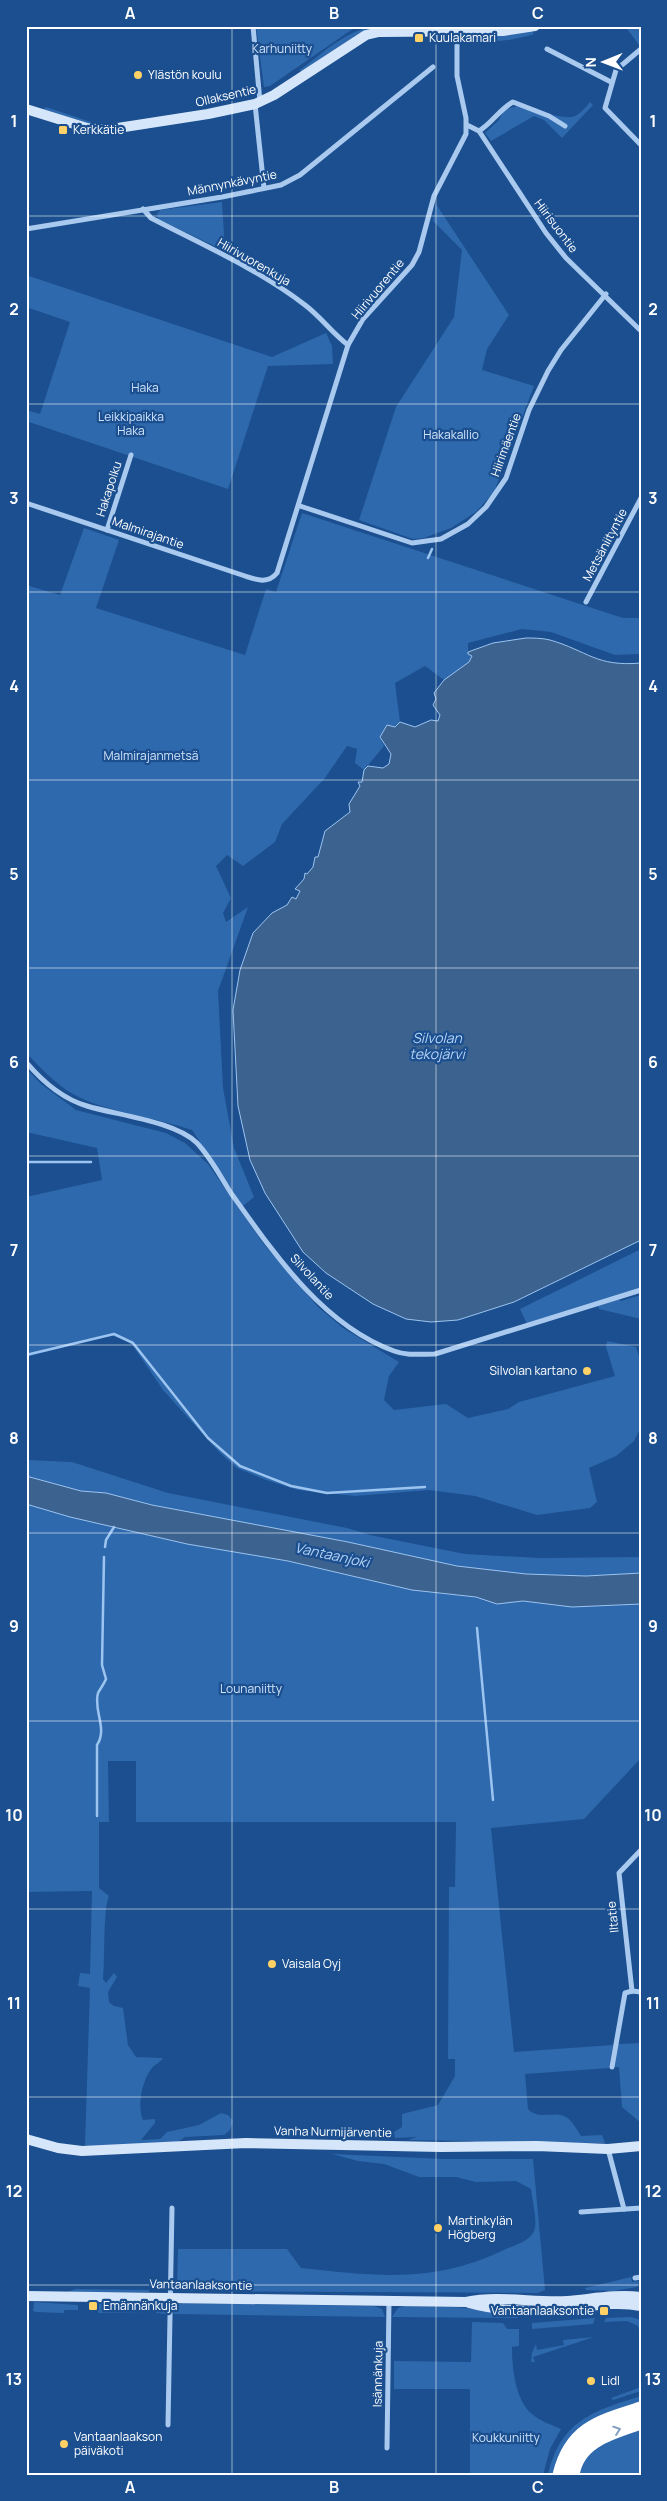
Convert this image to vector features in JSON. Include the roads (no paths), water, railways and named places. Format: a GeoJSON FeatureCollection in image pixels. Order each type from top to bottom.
{"type":"FeatureCollection","features":[{"type":"Feature","properties":{"kind":"highway"},"geometry":{"type":"LineString","coordinates":[[560,2475],[570,2449],[584,2431],[612,2418],[641,2409]]}},
{"type":"Feature","properties":{"kind":"highway"},"geometry":{"type":"LineString","coordinates":[[572,2475],[580,2453],[594,2440],[641,2422]]}},
{"type":"Feature","properties":{"kind":"street"},"geometry":{"type":"LineString","coordinates":[[253,26],[264,188]]}},
{"type":"Feature","properties":{"kind":"street","name":"Ollaksentie"},"geometry":{"type":"LineString","coordinates":[[26,109],[87,128],[113,130],[258,103],[366,35],[378,32],[458,29],[504,31],[535,26]]}},
{"type":"Feature","properties":{"kind":"street","name":"Hiirivuorentie"},"geometry":{"type":"LineString","coordinates":[[265,581],[270,580],[277,573],[300,506],[348,345],[363,319],[412,265],[419,252],[434,196],[460,147],[467,125],[457,76],[458,29]]}},
{"type":"Feature","properties":{"kind":"street"},"geometry":{"type":"LineString","coordinates":[[548,49],[611,82]]}},
{"type":"Feature","properties":{"kind":"street"},"geometry":{"type":"LineString","coordinates":[[641,49],[616,70],[605,105],[606,111],[641,145]]}},
{"type":"Feature","properties":{"kind":"street","name":"Männynkävyntie"},"geometry":{"type":"LineString","coordinates":[[26,229],[281,185],[300,175],[433,67]]}},
{"type":"Feature","properties":{"kind":"street"},"geometry":{"type":"LineString","coordinates":[[467,125],[479,131],[496,118],[504,107],[512,102],[549,116],[565,126]]}},
{"type":"Feature","properties":{"kind":"street","name":"Hiirisuontie"},"geometry":{"type":"LineString","coordinates":[[479,131],[546,233],[566,258],[606,294],[641,331]]}},
{"type":"Feature","properties":{"kind":"street","name":"Hiirivuorenkuja"},"geometry":{"type":"LineString","coordinates":[[143,209],[151,218],[256,272],[286,291],[307,306],[348,345]]}},
{"type":"Feature","properties":{"kind":"street","name":"Hiirimäentie"},"geometry":{"type":"LineString","coordinates":[[300,506],[412,543],[441,539],[468,524],[498,492],[506,478],[529,410],[548,371],[561,350],[606,294]]}},
{"type":"Feature","properties":{"kind":"street","name":"Hakapolku"},"geometry":{"type":"LineString","coordinates":[[107,530],[131,455]]}},
{"type":"Feature","properties":{"kind":"street","name":"Metsäniityntie"},"geometry":{"type":"LineString","coordinates":[[586,602],[641,498]]}},
{"type":"Feature","properties":{"kind":"street","name":"Malmirajantie"},"geometry":{"type":"LineString","coordinates":[[26,503],[265,581]]}},
{"type":"Feature","properties":{"kind":"street","name":"Silvolantie"},"geometry":{"type":"LineString","coordinates":[[26,1062],[48,1084],[66,1097],[85,1106],[162,1126],[195,1141],[207,1154],[251,1221],[310,1293],[342,1322],[376,1343],[395,1352],[412,1355],[435,1354],[641,1290]]}},
{"type":"Feature","properties":{"kind":"street","name":"Iltatie"},"geometry":{"type":"LineString","coordinates":[[632,1991],[619,1873],[641,1850]]}},
{"type":"Feature","properties":{"kind":"street"},"geometry":{"type":"LineString","coordinates":[[612,2067],[625,1993],[632,1991],[641,1992]]}},
{"type":"Feature","properties":{"kind":"street","name":"Vanha Nurmijärventie"},"geometry":{"type":"LineString","coordinates":[[26,2139],[58,2148],[82,2151],[246,2143],[441,2147],[537,2146],[608,2149],[641,2146]]}},
{"type":"Feature","properties":{"kind":"street"},"geometry":{"type":"LineString","coordinates":[[608,2149],[624,2209]]}},
{"type":"Feature","properties":{"kind":"street"},"geometry":{"type":"LineString","coordinates":[[168,2426],[172,2208]]}},
{"type":"Feature","properties":{"kind":"street"},"geometry":{"type":"LineString","coordinates":[[581,2212],[641,2208]]}},
{"type":"Feature","properties":{"kind":"street","name":"Vantaanlaaksontie"},"geometry":{"type":"LineString","coordinates":[[26,2296],[170,2296],[466,2302],[481,2299],[568,2301],[595,2296],[641,2297]]}},
{"type":"Feature","properties":{"kind":"street","name":"Isännänkuja"},"geometry":{"type":"LineString","coordinates":[[387,2448],[389,2301]]}},
{"type":"Feature","properties":{"kind":"street","name":"Vantaanlaaksontie"},"geometry":{"type":"LineString","coordinates":[[466,2302],[490,2309],[526,2310],[568,2309],[604,2304],[641,2306]]}},
{"type":"Feature","properties":{"kind":"water","name":"Silvolan tekojärvi"},"geometry":{"type":"Polygon","coordinates":[[[526,638],[550,640],[613,663],[641,663],[641,1240],[514,1302],[458,1320],[431,1322],[406,1319],[373,1304],[326,1273],[303,1252],[265,1193],[250,1160],[238,1106],[233,1010],[240,970],[253,933],[272,913],[287,905],[292,897],[296,899],[300,891],[295,889],[304,879],[305,873],[307,874],[313,867],[315,857],[318,857],[325,831],[350,812],[349,804],[360,786],[358,782],[362,782],[364,770],[368,766],[383,768],[389,764],[391,754],[380,737],[387,725],[395,727],[400,722],[415,727],[431,720],[438,721],[440,715],[433,705],[436,699],[434,693],[444,680],[469,662],[472,656],[468,652],[493,643],[526,638]]]}},
{"type":"Feature","properties":{"kind":"water","name":"Vantaanjoki"},"geometry":{"type":"Polygon","coordinates":[[[26,1476],[81,1491],[106,1493],[152,1505],[348,1542],[457,1566],[526,1574],[586,1576],[641,1573],[641,1604],[572,1607],[523,1601],[497,1604],[476,1597],[412,1590],[288,1561],[187,1544],[70,1517],[26,1504],[26,1476]]]}},
{"type":"Feature","properties":{"kind":"waterway"},"geometry":{"type":"LineString","coordinates":[[428,558],[432,549]]}},
{"type":"Feature","properties":{"kind":"waterway"},"geometry":{"type":"LineString","coordinates":[[26,1162],[91,1162]]}},
{"type":"Feature","properties":{"kind":"waterway"},"geometry":{"type":"LineString","coordinates":[[26,1355],[114,1334],[133,1343],[208,1438],[240,1466],[291,1486],[327,1493],[425,1487]]}},
{"type":"Feature","properties":{"kind":"waterway"},"geometry":{"type":"LineString","coordinates":[[105,1547],[106,1540],[114,1527]]}},
{"type":"Feature","properties":{"kind":"waterway"},"geometry":{"type":"LineString","coordinates":[[97,1816],[97,1745],[101,1732],[97,1700],[98,1693],[106,1679],[102,1665],[104,1557]]}},
{"type":"Feature","properties":{"kind":"waterway"},"geometry":{"type":"LineString","coordinates":[[477,1628],[493,1800]]}},
{"type":"Feature","properties":{"kind":"place","name":"Kuulakamari"},"geometry":{"type":"Point","coordinates":[419,38]}},
{"type":"Feature","properties":{"kind":"place","name":"Ylästön koulu"},"geometry":{"type":"Point","coordinates":[138,75]}},
{"type":"Feature","properties":{"kind":"place","name":"Kerkkätie"},"geometry":{"type":"Point","coordinates":[63,130]}},
{"type":"Feature","properties":{"kind":"place","name":"Silvolan kartano"},"geometry":{"type":"Point","coordinates":[587,1371]}},
{"type":"Feature","properties":{"kind":"place","name":"Vaisala Oyj"},"geometry":{"type":"Point","coordinates":[272,1964]}},
{"type":"Feature","properties":{"kind":"place","name":"Martinkylän Högberg"},"geometry":{"type":"Point","coordinates":[438,2228]}},
{"type":"Feature","properties":{"kind":"place","name":"Emännänkuja"},"geometry":{"type":"Point","coordinates":[93,2306]}},
{"type":"Feature","properties":{"kind":"place","name":"Vantaanlaaksontie"},"geometry":{"type":"Point","coordinates":[604,2311]}},
{"type":"Feature","properties":{"kind":"place","name":"Lidl"},"geometry":{"type":"Point","coordinates":[591,2381]}},
{"type":"Feature","properties":{"kind":"place","name":"Vantaanlaakson päiväkoti"},"geometry":{"type":"Point","coordinates":[64,2444]}},
{"type":"Feature","properties":{"kind":"park label","name":"Karhuniitty"},"geometry":{"type":"Point","coordinates":[282,49]}},
{"type":"Feature","properties":{"kind":"park label","name":"Haka"},"geometry":{"type":"Point","coordinates":[145,388]}},
{"type":"Feature","properties":{"kind":"park label","name":"Leikkipaikka Haka"},"geometry":{"type":"Point","coordinates":[131,424]}},
{"type":"Feature","properties":{"kind":"park label","name":"Hakakallio"},"geometry":{"type":"Point","coordinates":[451,435]}},
{"type":"Feature","properties":{"kind":"park label","name":"Malmirajanmetsä"},"geometry":{"type":"Point","coordinates":[151,756]}},
{"type":"Feature","properties":{"kind":"park label","name":"Lounaniitty"},"geometry":{"type":"Point","coordinates":[251,1689]}},
{"type":"Feature","properties":{"kind":"park label","name":"Koukkuniitty"},"geometry":{"type":"Point","coordinates":[506,2438]}}]}
